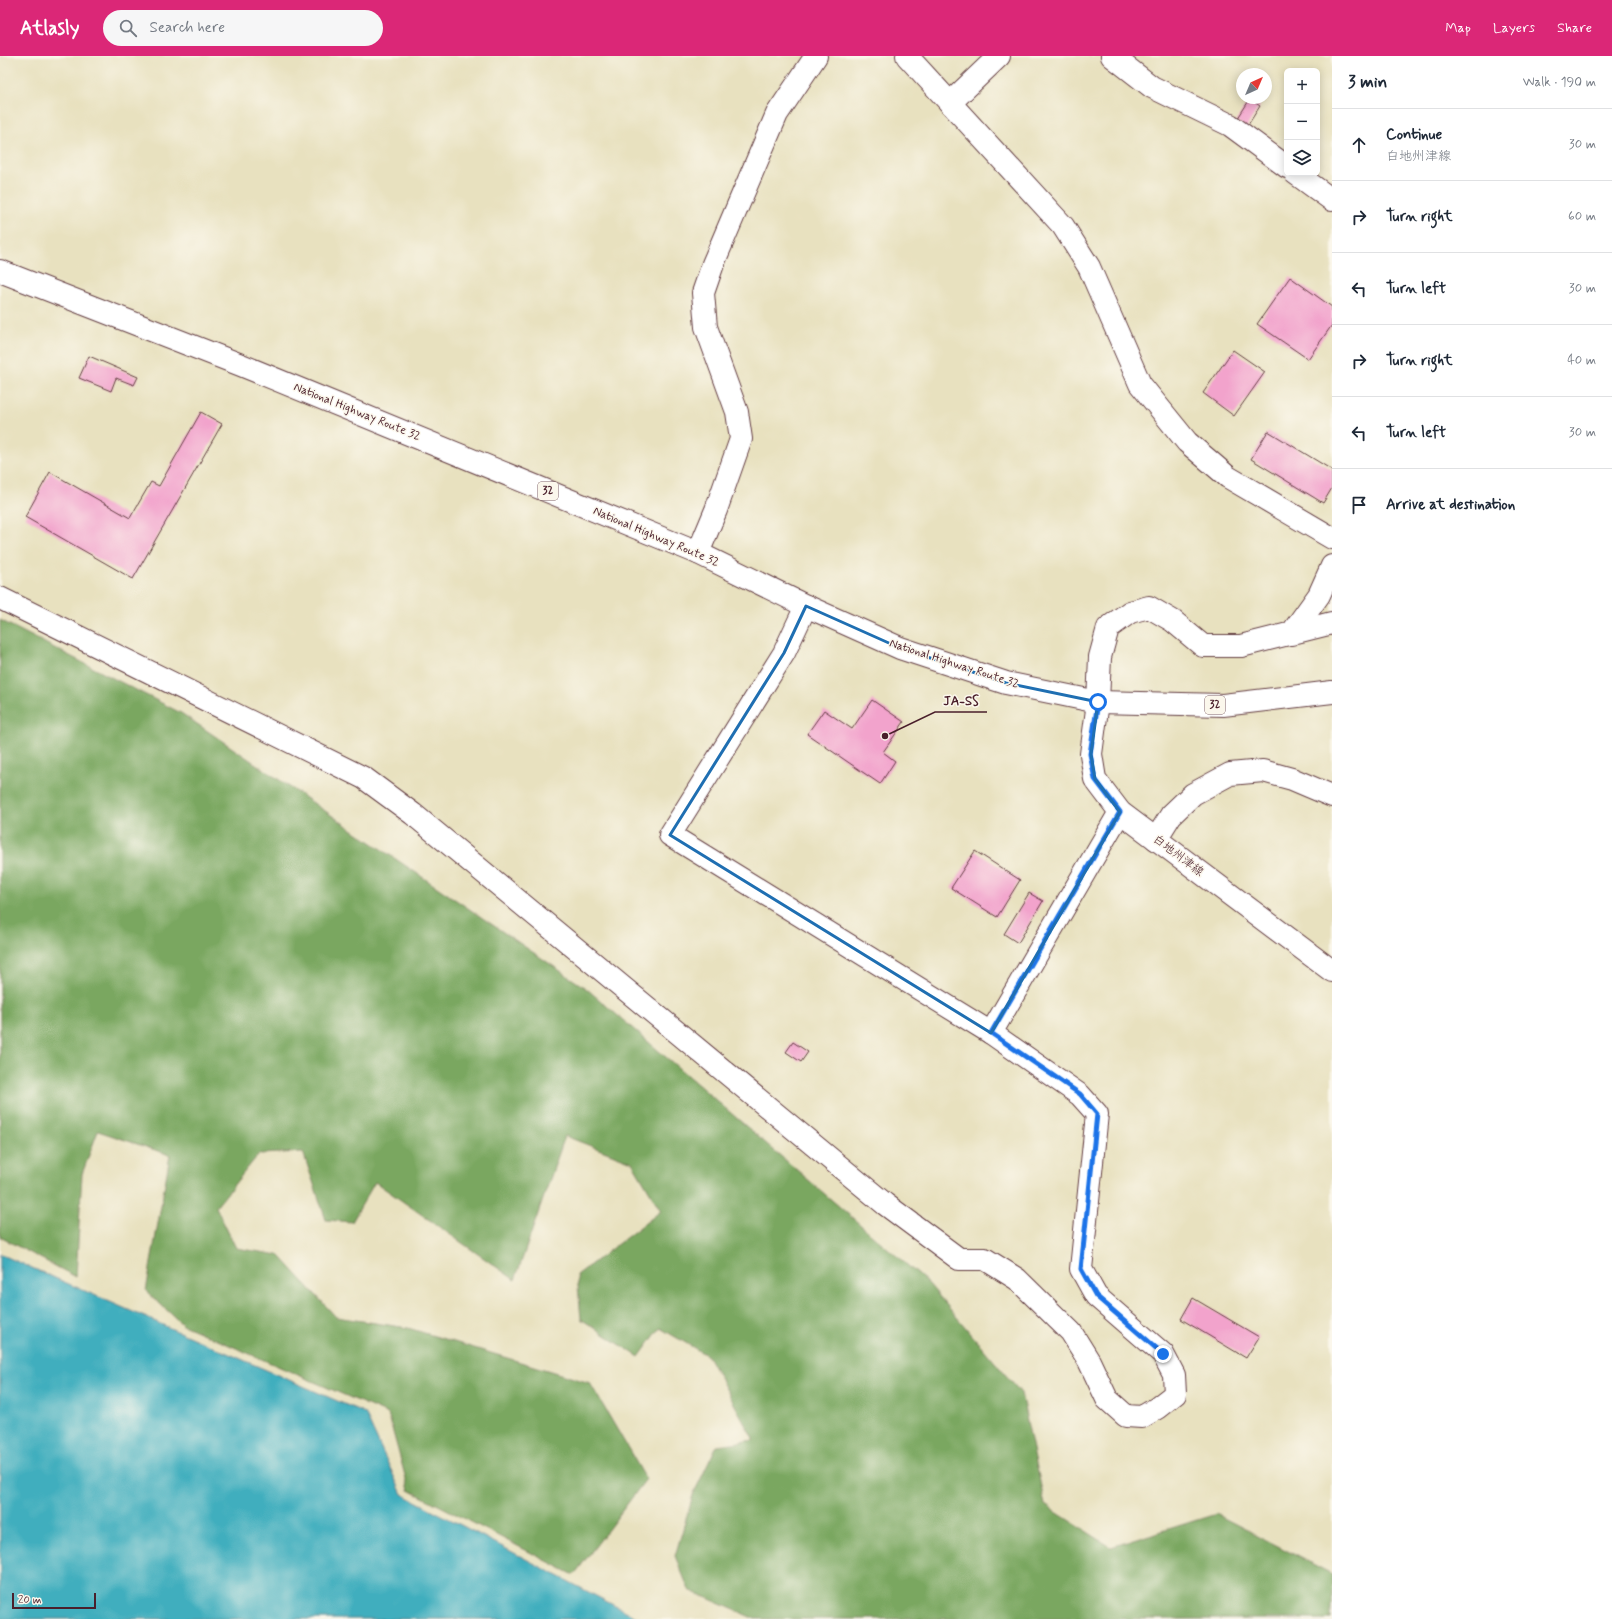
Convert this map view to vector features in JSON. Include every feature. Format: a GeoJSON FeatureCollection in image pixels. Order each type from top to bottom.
{"type":"FeatureCollection","features":[{"type":"Feature","properties":{"kind":"main road"},"geometry":{"type":"LineString","coordinates":[[698,553],[716,510],[741,439],[737,412],[706,327],[703,293],[716,257],[777,114],[816,56]]}},
{"type":"Feature","properties":{"kind":"main road"},"geometry":{"type":"LineString","coordinates":[[907,56],[1063,226],[1089,267],[1140,384],[1187,442],[1228,477],[1332,538]]}},
{"type":"Feature","properties":{"kind":"main road"},"geometry":{"type":"LineString","coordinates":[[950,103],[999,56]]}},
{"type":"Feature","properties":{"kind":"main road"},"geometry":{"type":"LineString","coordinates":[[1112,56],[1152,87],[1230,125],[1284,165]]}},
{"type":"Feature","properties":{"kind":"main road"},"geometry":{"type":"LineString","coordinates":[[1299,176],[1332,200]]}},
{"type":"Feature","properties":{"kind":"main road","name":"National Highway Route 32"},"geometry":{"type":"LineString","coordinates":[[0,271],[241,365],[698,553],[806,606],[900,648],[1006,682],[1098,702],[1223,705],[1332,692]]}},
{"type":"Feature","properties":{"kind":"main road"},"geometry":{"type":"LineString","coordinates":[[1291,634],[1319,595],[1332,566]]}},
{"type":"Feature","properties":{"kind":"main road"},"geometry":{"type":"LineString","coordinates":[[0,598],[364,778],[413,814],[885,1204],[959,1259],[985,1259],[1017,1279],[1070,1332],[1089,1361],[1107,1399],[1126,1416],[1142,1417],[1175,1394],[1174,1375],[1163,1354],[1096,1296],[1081,1269],[1097,1114],[1080,1094],[991,1033],[670,835],[784,653],[806,606]]}},
{"type":"Feature","properties":{"kind":"main road","name":"白地州津線"},"geometry":{"type":"LineString","coordinates":[[1291,634],[1241,646],[1203,646],[1173,621],[1149,606],[1130,612],[1108,628],[1100,657],[1098,702],[1090,754],[1095,779],[1120,812],[1332,971]]}},
{"type":"Feature","properties":{"kind":"main road"},"geometry":{"type":"LineString","coordinates":[[1291,634],[1332,624]]}},
{"type":"Feature","properties":{"kind":"main road"},"geometry":{"type":"LineString","coordinates":[[1156,839],[1171,815],[1192,794],[1230,774],[1263,771],[1292,778],[1332,796]]}},
{"type":"Feature","properties":{"kind":"main road"},"geometry":{"type":"LineString","coordinates":[[991,1033],[1120,812]]}},
{"type":"Feature","properties":{"kind":"highlighted area"},"geometry":{"type":"Polygon","coordinates":[[[806,606],[900,648],[1006,683],[1098,702],[1091,754],[1095,779],[1120,812],[991,1033],[670,835],[784,653],[806,606]]]}},
{"type":"Feature","properties":{"kind":"green space"},"geometry":{"type":"Polygon","coordinates":[[[0,620],[181,713],[587,989],[928,1283],[1021,1393],[1045,1505],[1111,1547],[1216,1514],[1332,1574],[1332,1619],[755,1619],[689,1590],[675,1556],[693,1495],[717,1445],[754,1440],[708,1356],[660,1328],[639,1357],[581,1319],[577,1275],[661,1211],[632,1162],[565,1136],[515,1280],[375,1182],[352,1222],[326,1220],[303,1152],[259,1154],[216,1207],[236,1248],[279,1255],[336,1317],[408,1328],[590,1383],[646,1479],[574,1575],[409,1490],[388,1414],[183,1325],[146,1291],[170,1155],[98,1131],[82,1174],[76,1277],[0,1237],[0,620]]]}},
{"type":"Feature","properties":{"kind":"water"},"geometry":{"type":"Polygon","coordinates":[[[0,1254],[365,1413],[402,1494],[640,1619],[0,1619],[0,1254]]]}},
{"type":"Feature","properties":{"kind":"building"},"geometry":{"type":"Polygon","coordinates":[[[1247,104],[1257,104],[1260,106],[1246,128],[1236,121],[1247,104]]]}},
{"type":"Feature","properties":{"kind":"building"},"geometry":{"type":"Polygon","coordinates":[[[1290,277],[1332,307],[1332,325],[1308,359],[1257,324],[1290,277]]]}},
{"type":"Feature","properties":{"kind":"building"},"geometry":{"type":"Polygon","coordinates":[[[1233,350],[1265,372],[1234,416],[1203,393],[1233,350]]]}},
{"type":"Feature","properties":{"kind":"building"},"geometry":{"type":"Polygon","coordinates":[[[89,356],[138,377],[134,385],[116,378],[111,391],[79,378],[89,356]]]}},
{"type":"Feature","properties":{"kind":"building"},"geometry":{"type":"Polygon","coordinates":[[[201,412],[222,424],[133,579],[25,517],[50,472],[130,518],[151,482],[159,486],[201,412]]]}},
{"type":"Feature","properties":{"kind":"building"},"geometry":{"type":"Polygon","coordinates":[[[1268,431],[1332,470],[1332,488],[1323,503],[1251,459],[1268,431]]]}},
{"type":"Feature","properties":{"kind":"building"},"geometry":{"type":"Polygon","coordinates":[[[872,700],[904,722],[883,752],[895,761],[880,784],[807,734],[824,710],[852,729],[872,700]]]}},
{"type":"Feature","properties":{"kind":"building"},"geometry":{"type":"Polygon","coordinates":[[[975,851],[1020,880],[997,917],[951,888],[975,851]]]}},
{"type":"Feature","properties":{"kind":"building"},"geometry":{"type":"Polygon","coordinates":[[[1029,893],[1043,901],[1018,943],[1004,934],[1029,893]]]}},
{"type":"Feature","properties":{"kind":"building"},"geometry":{"type":"Polygon","coordinates":[[[793,1042],[808,1052],[801,1062],[786,1052],[793,1042]]]}},
{"type":"Feature","properties":{"kind":"building"},"geometry":{"type":"Polygon","coordinates":[[[1193,1298],[1259,1337],[1246,1358],[1181,1319],[1193,1298]]]}},
{"type":"Feature","properties":{"kind":"place","name":"JA-SS"},"geometry":{"type":"Point","coordinates":[885,736]}},
{"type":"Feature","properties":{"kind":"route"},"geometry":{"type":"LineString","coordinates":[[1098,702],[1090,754],[1095,779],[1120,812],[991,1033],[1080,1094],[1097,1114],[1081,1269],[1096,1296],[1163,1354]]}}]}
